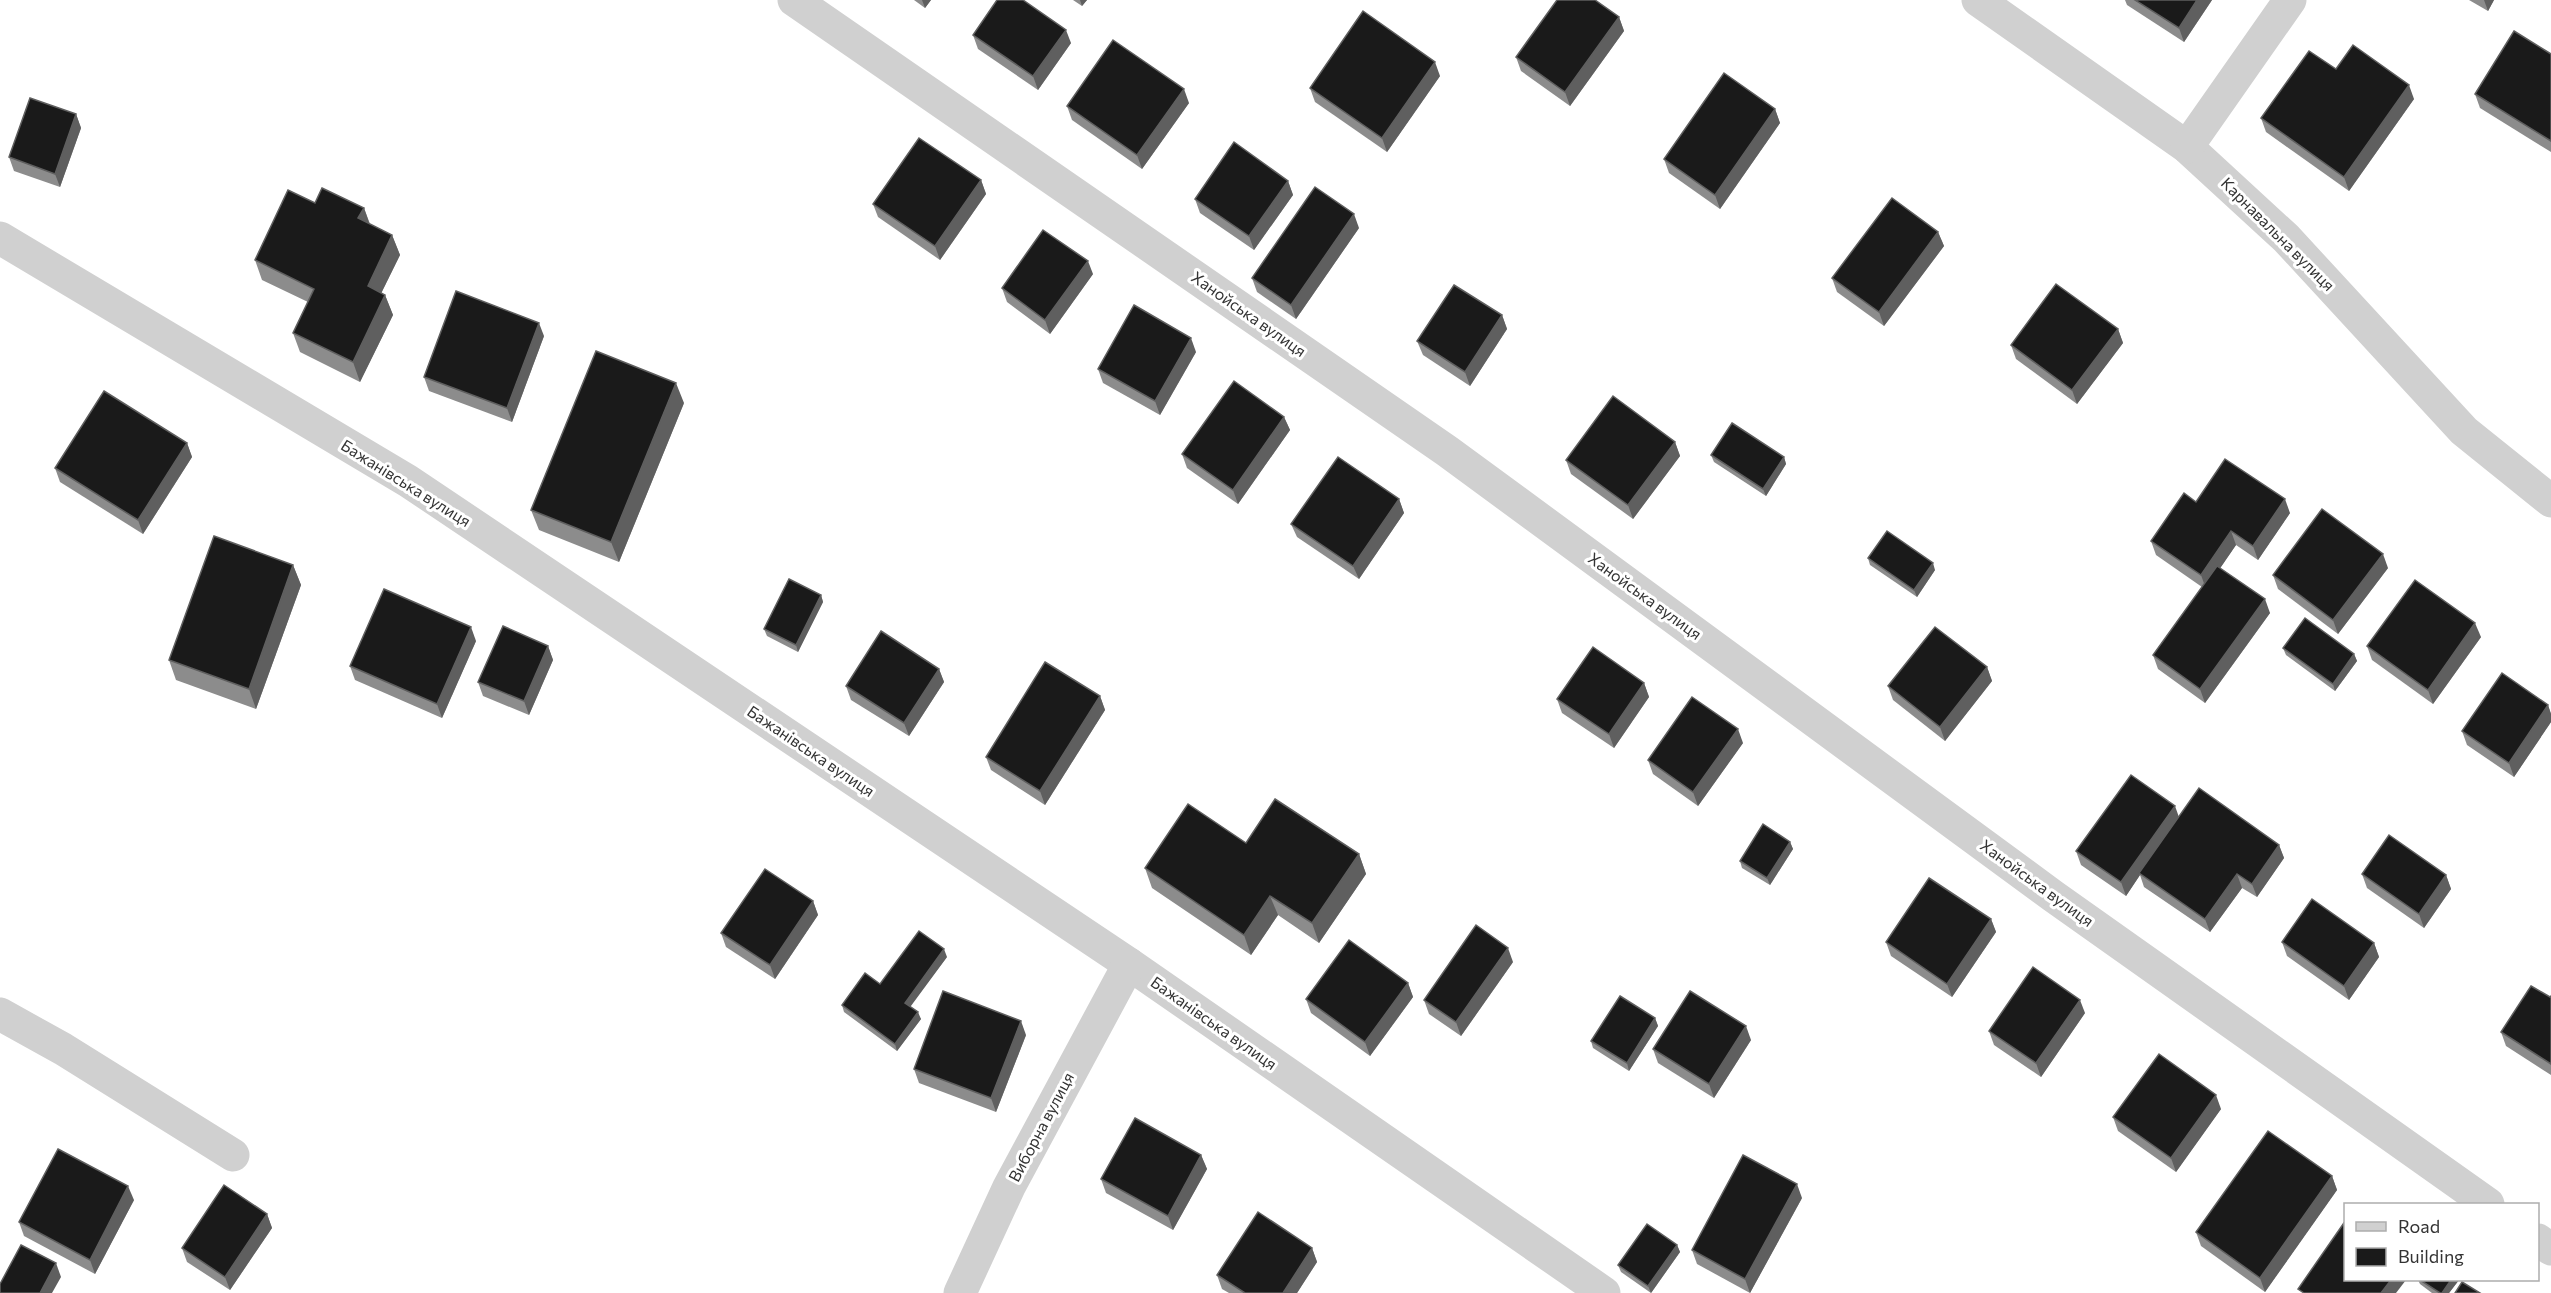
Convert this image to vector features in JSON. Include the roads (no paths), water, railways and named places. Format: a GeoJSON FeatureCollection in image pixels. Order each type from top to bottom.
{"type":"FeatureCollection","features":[{"type":"Feature","properties":{"kind":"street","name":"Ханойська вулиця"},"geometry":{"type":"LineString","coordinates":[[794,0],[1447,451],[2053,896],[2487,1203]]}},
{"type":"Feature","properties":{"kind":"street","name":"Карнавальна вулиця"},"geometry":{"type":"LineString","coordinates":[[1978,0],[2187,147],[2286,238],[2464,431],[2548,489]]}},
{"type":"Feature","properties":{"kind":"street"},"geometry":{"type":"LineString","coordinates":[[2187,147],[2289,0]]}},
{"type":"Feature","properties":{"kind":"street","name":"Бажанівська вулиця"},"geometry":{"type":"LineString","coordinates":[[3,249],[408,481],[1129,964],[1604,1293]]}},
{"type":"Feature","properties":{"kind":"street","name":"Виборна вулиця"},"geometry":{"type":"LineString","coordinates":[[960,1293],[1009,1187],[1129,964]]}},
{"type":"Feature","properties":{"kind":"street"},"geometry":{"type":"LineString","coordinates":[[0,1014],[63,1049],[233,1155]]}}]}
